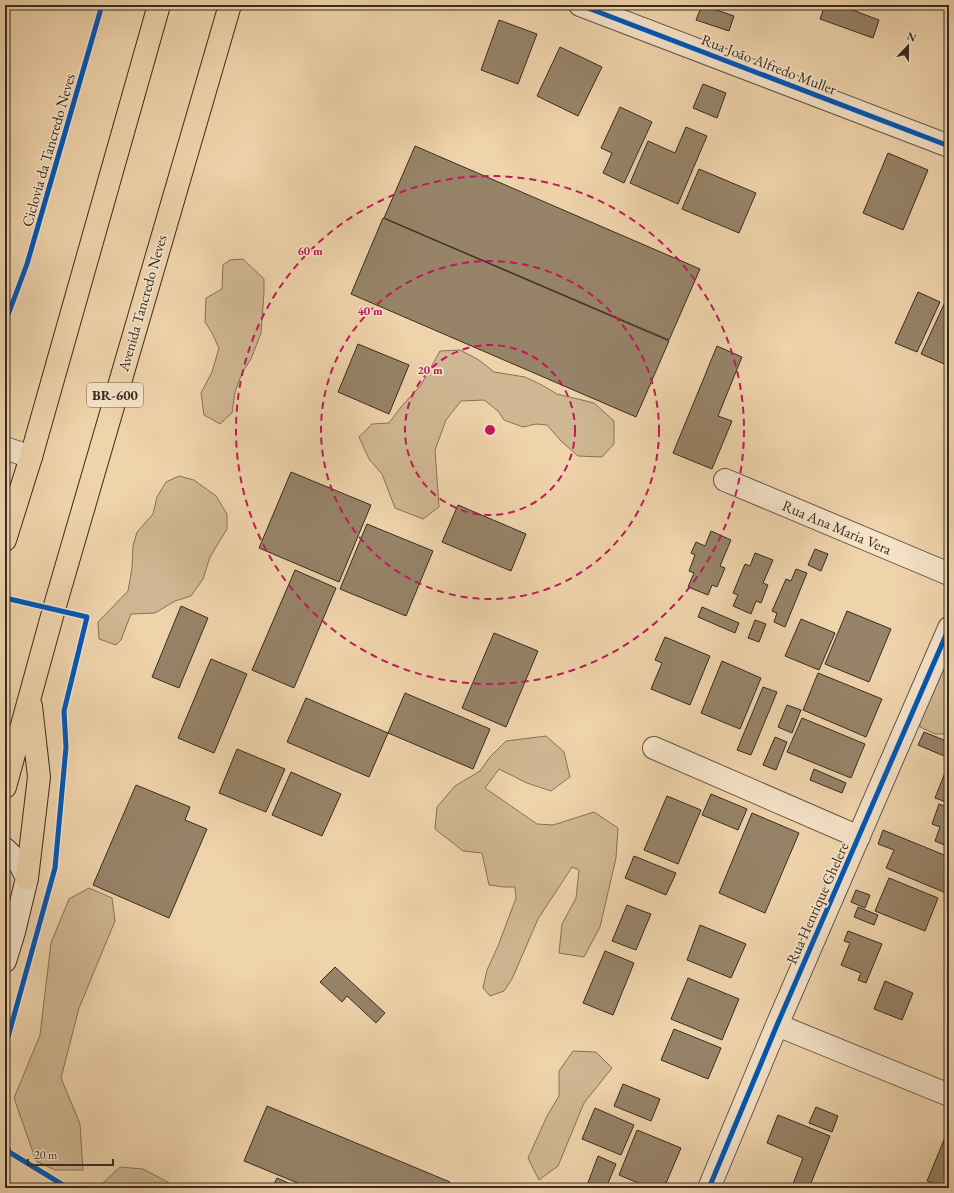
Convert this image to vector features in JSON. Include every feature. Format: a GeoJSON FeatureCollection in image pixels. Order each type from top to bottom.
{"type":"FeatureCollection","features":[{"type":"Feature","properties":{"kind":"main road"},"geometry":{"type":"LineString","coordinates":[[5,540],[31,457],[159,5]]}},
{"type":"Feature","properties":{"kind":"main road","name":"Avenida Tancredo Neves"},"geometry":{"type":"LineString","coordinates":[[5,787],[30,694],[230,5]]}},
{"type":"Feature","properties":{"kind":"main road"},"geometry":{"type":"LineString","coordinates":[[27,878],[39,777],[30,694]]}},
{"type":"Feature","properties":{"kind":"street","name":"Rua João Alfredo Muller"},"geometry":{"type":"LineString","coordinates":[[580,5],[949,146]]}},
{"type":"Feature","properties":{"kind":"street"},"geometry":{"type":"LineString","coordinates":[[5,448],[31,457]]}},
{"type":"Feature","properties":{"kind":"street","name":"Rua Ana Maria Vera"},"geometry":{"type":"LineString","coordinates":[[725,480],[949,574]]}},
{"type":"Feature","properties":{"kind":"street","name":"Rua Henrique Ghelere"},"geometry":{"type":"LineString","coordinates":[[709,1188],[777,1025],[949,628]]}},
{"type":"Feature","properties":{"kind":"street"},"geometry":{"type":"LineString","coordinates":[[654,748],[859,837]]}},
{"type":"Feature","properties":{"kind":"street"},"geometry":{"type":"LineString","coordinates":[[5,849],[20,864],[27,878],[14,932],[5,961]]}},
{"type":"Feature","properties":{"kind":"street"},"geometry":{"type":"LineString","coordinates":[[777,1025],[949,1096]]}},
{"type":"Feature","properties":{"kind":"shaded area"},"geometry":{"type":"Polygon","coordinates":[[[243,259],[264,279],[261,333],[251,359],[242,373],[235,392],[232,413],[220,424],[204,415],[201,393],[212,372],[219,348],[205,322],[206,298],[222,289],[223,265],[230,260],[243,259]]]}},
{"type":"Feature","properties":{"kind":"shaded area"},"geometry":{"type":"Polygon","coordinates":[[[460,350],[479,360],[494,372],[525,377],[557,394],[594,403],[614,421],[614,444],[602,457],[578,456],[561,441],[547,425],[536,424],[523,427],[504,420],[498,411],[484,400],[461,401],[446,420],[435,450],[439,507],[423,519],[395,508],[382,474],[369,459],[359,437],[372,424],[389,423],[421,385],[440,351],[460,350]]]}},
{"type":"Feature","properties":{"kind":"shaded area"},"geometry":{"type":"Polygon","coordinates":[[[179,476],[194,480],[216,496],[227,514],[227,529],[210,557],[203,579],[191,596],[175,601],[155,613],[131,614],[121,640],[116,645],[99,639],[98,622],[128,591],[132,568],[133,546],[137,532],[153,514],[157,497],[166,482],[179,476]]]}},
{"type":"Feature","properties":{"kind":"shaded area"},"geometry":{"type":"Polygon","coordinates":[[[949,651],[949,730],[945,734],[935,734],[920,727],[919,716],[949,651]]]}},
{"type":"Feature","properties":{"kind":"shaded area"},"geometry":{"type":"Polygon","coordinates":[[[546,736],[564,752],[570,777],[551,791],[527,783],[499,769],[485,788],[537,824],[553,825],[594,812],[618,828],[616,858],[600,927],[584,957],[559,953],[562,924],[576,898],[579,870],[572,867],[538,919],[512,979],[504,991],[490,996],[483,988],[487,970],[498,946],[516,898],[515,887],[489,885],[482,853],[463,851],[435,829],[437,807],[455,786],[480,771],[490,757],[506,741],[546,736]]]}},
{"type":"Feature","properties":{"kind":"shaded area"},"geometry":{"type":"Polygon","coordinates":[[[89,888],[112,898],[115,921],[79,1008],[61,1078],[80,1124],[83,1170],[55,1170],[36,1161],[14,1098],[40,1035],[51,943],[69,899],[89,888]]]}},
{"type":"Feature","properties":{"kind":"shaded area"},"geometry":{"type":"Polygon","coordinates":[[[573,1051],[596,1052],[612,1068],[584,1103],[558,1166],[539,1180],[528,1158],[547,1116],[559,1096],[559,1071],[573,1051]]]}},
{"type":"Feature","properties":{"kind":"shaded area"},"geometry":{"type":"Polygon","coordinates":[[[120,1167],[143,1169],[179,1188],[95,1188],[95,1185],[103,1183],[120,1167]]]}},
{"type":"Feature","properties":{"kind":"building"},"geometry":{"type":"Polygon","coordinates":[[[702,5],[734,16],[729,31],[696,20],[702,5]]]}},
{"type":"Feature","properties":{"kind":"building"},"geometry":{"type":"Polygon","coordinates":[[[825,5],[839,5],[879,20],[873,38],[820,19],[825,5]]]}},
{"type":"Feature","properties":{"kind":"building"},"geometry":{"type":"Polygon","coordinates":[[[499,20],[537,34],[518,84],[481,70],[499,20]]]}},
{"type":"Feature","properties":{"kind":"building"},"geometry":{"type":"Polygon","coordinates":[[[560,47],[602,67],[578,116],[537,96],[560,47]]]}},
{"type":"Feature","properties":{"kind":"building"},"geometry":{"type":"Polygon","coordinates":[[[703,84],[726,93],[717,118],[693,108],[703,84]]]}},
{"type":"Feature","properties":{"kind":"building"},"geometry":{"type":"Polygon","coordinates":[[[620,107],[652,122],[624,183],[603,173],[612,153],[601,148],[620,107]]]}},
{"type":"Feature","properties":{"kind":"building"},"geometry":{"type":"Polygon","coordinates":[[[686,127],[707,136],[678,204],[630,183],[648,141],[675,153],[686,127]]]}},
{"type":"Feature","properties":{"kind":"building"},"geometry":{"type":"Polygon","coordinates":[[[415,146],[700,269],[669,340],[384,218],[415,146]]]}},
{"type":"Feature","properties":{"kind":"building"},"geometry":{"type":"Polygon","coordinates":[[[888,153],[928,170],[903,230],[863,213],[888,153]]]}},
{"type":"Feature","properties":{"kind":"building"},"geometry":{"type":"Polygon","coordinates":[[[699,169],[756,193],[739,233],[682,209],[699,169]]]}},
{"type":"Feature","properties":{"kind":"building"},"geometry":{"type":"Polygon","coordinates":[[[383,218],[669,341],[636,417],[351,294],[383,218]]]}},
{"type":"Feature","properties":{"kind":"building"},"geometry":{"type":"Polygon","coordinates":[[[918,292],[940,302],[917,352],[895,343],[918,292]]]}},
{"type":"Feature","properties":{"kind":"building"},"geometry":{"type":"Polygon","coordinates":[[[946,300],[949,301],[949,366],[921,354],[946,300]]]}},
{"type":"Feature","properties":{"kind":"building"},"geometry":{"type":"Polygon","coordinates":[[[358,344],[409,365],[389,414],[338,392],[358,344]]]}},
{"type":"Feature","properties":{"kind":"building"},"geometry":{"type":"Polygon","coordinates":[[[717,346],[742,357],[718,416],[732,421],[712,469],[673,453],[717,346]]]}},
{"type":"Feature","properties":{"kind":"building"},"geometry":{"type":"Polygon","coordinates":[[[291,472],[371,505],[339,582],[259,548],[291,472]]]}},
{"type":"Feature","properties":{"kind":"building"},"geometry":{"type":"Polygon","coordinates":[[[458,505],[526,534],[511,571],[442,542],[458,505]]]}},
{"type":"Feature","properties":{"kind":"building"},"geometry":{"type":"Polygon","coordinates":[[[367,524],[433,551],[406,616],[340,589],[367,524]]]}},
{"type":"Feature","properties":{"kind":"building"},"geometry":{"type":"Polygon","coordinates":[[[711,531],[731,540],[720,566],[725,568],[717,587],[712,585],[708,595],[688,587],[694,573],[689,571],[695,555],[691,553],[696,542],[705,546],[711,531]]]}},
{"type":"Feature","properties":{"kind":"building"},"geometry":{"type":"Polygon","coordinates":[[[815,549],[828,554],[821,571],[808,565],[815,549]]]}},
{"type":"Feature","properties":{"kind":"building"},"geometry":{"type":"Polygon","coordinates":[[[755,553],[773,560],[763,583],[768,585],[761,603],[756,601],[751,614],[733,606],[738,595],[733,593],[745,564],[750,566],[755,553]]]}},
{"type":"Feature","properties":{"kind":"building"},"geometry":{"type":"Polygon","coordinates":[[[796,569],[807,573],[785,627],[774,622],[777,613],[772,611],[786,579],[791,581],[796,569]]]}},
{"type":"Feature","properties":{"kind":"building"},"geometry":{"type":"Polygon","coordinates":[[[295,570],[336,588],[294,688],[252,670],[295,570]]]}},
{"type":"Feature","properties":{"kind":"building"},"geometry":{"type":"Polygon","coordinates":[[[181,606],[208,618],[179,688],[152,677],[181,606]]]}},
{"type":"Feature","properties":{"kind":"building"},"geometry":{"type":"Polygon","coordinates":[[[702,607],[739,623],[735,633],[698,617],[702,607]]]}},
{"type":"Feature","properties":{"kind":"building"},"geometry":{"type":"Polygon","coordinates":[[[847,611],[891,629],[869,682],[825,664],[847,611]]]}},
{"type":"Feature","properties":{"kind":"building"},"geometry":{"type":"Polygon","coordinates":[[[801,619],[835,633],[819,670],[785,656],[801,619]]]}},
{"type":"Feature","properties":{"kind":"building"},"geometry":{"type":"Polygon","coordinates":[[[755,620],[766,624],[759,642],[748,638],[755,620]]]}},
{"type":"Feature","properties":{"kind":"building"},"geometry":{"type":"Polygon","coordinates":[[[494,633],[538,651],[506,727],[462,708],[494,633]]]}},
{"type":"Feature","properties":{"kind":"building"},"geometry":{"type":"Polygon","coordinates":[[[665,637],[710,656],[690,705],[651,689],[662,663],[655,660],[665,637]]]}},
{"type":"Feature","properties":{"kind":"building"},"geometry":{"type":"Polygon","coordinates":[[[211,659],[247,674],[214,753],[178,738],[211,659]]]}},
{"type":"Feature","properties":{"kind":"building"},"geometry":{"type":"Polygon","coordinates":[[[722,661],[761,678],[740,729],[701,713],[722,661]]]}},
{"type":"Feature","properties":{"kind":"building"},"geometry":{"type":"Polygon","coordinates":[[[818,673],[882,699],[866,737],[803,710],[818,673]]]}},
{"type":"Feature","properties":{"kind":"building"},"geometry":{"type":"Polygon","coordinates":[[[763,687],[777,692],[751,755],[737,750],[763,687]]]}},
{"type":"Feature","properties":{"kind":"building"},"geometry":{"type":"Polygon","coordinates":[[[405,693],[490,729],[473,769],[388,733],[405,693]]]}},
{"type":"Feature","properties":{"kind":"building"},"geometry":{"type":"Polygon","coordinates":[[[306,698],[388,733],[369,777],[287,742],[306,698]]]}},
{"type":"Feature","properties":{"kind":"building"},"geometry":{"type":"Polygon","coordinates":[[[787,705],[801,710],[792,733],[778,727],[787,705]]]}},
{"type":"Feature","properties":{"kind":"building"},"geometry":{"type":"Polygon","coordinates":[[[802,718],[865,744],[851,778],[787,752],[802,718]]]}},
{"type":"Feature","properties":{"kind":"building"},"geometry":{"type":"Polygon","coordinates":[[[924,732],[949,742],[949,758],[918,745],[924,732]]]}},
{"type":"Feature","properties":{"kind":"building"},"geometry":{"type":"Polygon","coordinates":[[[775,737],[787,742],[776,770],[763,765],[775,737]]]}},
{"type":"Feature","properties":{"kind":"building"},"geometry":{"type":"Polygon","coordinates":[[[237,749],[285,769],[266,812],[219,793],[237,749]]]}},
{"type":"Feature","properties":{"kind":"building"},"geometry":{"type":"Polygon","coordinates":[[[814,769],[846,783],[842,793],[810,780],[814,769]]]}},
{"type":"Feature","properties":{"kind":"building"},"geometry":{"type":"Polygon","coordinates":[[[946,770],[949,771],[949,803],[935,798],[946,770]]]}},
{"type":"Feature","properties":{"kind":"building"},"geometry":{"type":"Polygon","coordinates":[[[291,772],[341,794],[322,836],[272,815],[291,772]]]}},
{"type":"Feature","properties":{"kind":"building"},"geometry":{"type":"Polygon","coordinates":[[[136,785],[190,807],[185,820],[207,829],[169,918],[93,885],[136,785]]]}},
{"type":"Feature","properties":{"kind":"building"},"geometry":{"type":"Polygon","coordinates":[[[711,794],[747,809],[738,830],[702,815],[711,794]]]}},
{"type":"Feature","properties":{"kind":"building"},"geometry":{"type":"Polygon","coordinates":[[[667,796],[701,810],[678,864],[644,850],[667,796]]]}},
{"type":"Feature","properties":{"kind":"building"},"geometry":{"type":"Polygon","coordinates":[[[939,804],[949,808],[949,847],[935,841],[940,827],[932,824],[939,804]]]}},
{"type":"Feature","properties":{"kind":"building"},"geometry":{"type":"Polygon","coordinates":[[[752,813],[799,833],[765,913],[719,893],[752,813]]]}},
{"type":"Feature","properties":{"kind":"building"},"geometry":{"type":"Polygon","coordinates":[[[883,830],[949,857],[949,886],[946,893],[886,868],[894,850],[878,844],[883,830]]]}},
{"type":"Feature","properties":{"kind":"building"},"geometry":{"type":"Polygon","coordinates":[[[634,856],[676,873],[666,895],[625,878],[634,856]]]}},
{"type":"Feature","properties":{"kind":"building"},"geometry":{"type":"Polygon","coordinates":[[[889,878],[938,898],[925,931],[875,911],[889,878]]]}},
{"type":"Feature","properties":{"kind":"building"},"geometry":{"type":"Polygon","coordinates":[[[856,890],[870,895],[865,908],[851,902],[856,890]]]}},
{"type":"Feature","properties":{"kind":"building"},"geometry":{"type":"Polygon","coordinates":[[[627,905],[651,914],[636,950],[612,941],[627,905]]]}},
{"type":"Feature","properties":{"kind":"building"},"geometry":{"type":"Polygon","coordinates":[[[858,907],[878,915],[874,925],[854,917],[858,907]]]}},
{"type":"Feature","properties":{"kind":"building"},"geometry":{"type":"Polygon","coordinates":[[[700,925],[746,944],[731,978],[687,960],[700,925]]]}},
{"type":"Feature","properties":{"kind":"building"},"geometry":{"type":"Polygon","coordinates":[[[848,931],[882,944],[866,983],[858,980],[861,973],[841,965],[850,943],[844,941],[848,931]]]}},
{"type":"Feature","properties":{"kind":"building"},"geometry":{"type":"Polygon","coordinates":[[[605,951],[634,963],[613,1015],[583,1003],[605,951]]]}},
{"type":"Feature","properties":{"kind":"building"},"geometry":{"type":"Polygon","coordinates":[[[335,967],[385,1013],[376,1023],[347,996],[342,1002],[320,982],[335,967]]]}},
{"type":"Feature","properties":{"kind":"building"},"geometry":{"type":"Polygon","coordinates":[[[688,978],[739,999],[722,1040],[671,1019],[688,978]]]}},
{"type":"Feature","properties":{"kind":"building"},"geometry":{"type":"Polygon","coordinates":[[[885,981],[913,993],[902,1020],[874,1009],[885,981]]]}},
{"type":"Feature","properties":{"kind":"building"},"geometry":{"type":"Polygon","coordinates":[[[674,1029],[721,1048],[708,1079],[661,1060],[674,1029]]]}},
{"type":"Feature","properties":{"kind":"building"},"geometry":{"type":"Polygon","coordinates":[[[623,1084],[660,1099],[651,1121],[614,1106],[623,1084]]]}},
{"type":"Feature","properties":{"kind":"building"},"geometry":{"type":"Polygon","coordinates":[[[267,1106],[450,1182],[448,1188],[310,1188],[244,1161],[267,1106]]]}},
{"type":"Feature","properties":{"kind":"building"},"geometry":{"type":"Polygon","coordinates":[[[816,1107],[838,1116],[832,1132],[809,1123],[816,1107]]]}},
{"type":"Feature","properties":{"kind":"building"},"geometry":{"type":"Polygon","coordinates":[[[595,1108],[634,1125],[621,1155],[582,1139],[595,1108]]]}},
{"type":"Feature","properties":{"kind":"building"},"geometry":{"type":"Polygon","coordinates":[[[778,1115],[830,1136],[809,1188],[804,1188],[793,1184],[803,1158],[767,1143],[778,1115]]]}},
{"type":"Feature","properties":{"kind":"building"},"geometry":{"type":"Polygon","coordinates":[[[637,1130],[681,1148],[664,1188],[650,1188],[619,1175],[637,1130]]]}},
{"type":"Feature","properties":{"kind":"building"},"geometry":{"type":"Polygon","coordinates":[[[946,1135],[949,1136],[949,1188],[945,1188],[927,1181],[946,1135]]]}},
{"type":"Feature","properties":{"kind":"building"},"geometry":{"type":"Polygon","coordinates":[[[598,1156],[616,1164],[606,1188],[586,1188],[598,1156]]]}},
{"type":"Feature","properties":{"kind":"building"},"geometry":{"type":"Polygon","coordinates":[[[277,1178],[300,1188],[272,1188],[277,1178]]]}},
{"type":"Feature","properties":{"kind":"cycle path","name":"Ciclovia da Tancredo Neves"},"geometry":{"type":"LineString","coordinates":[[5,323],[27,264],[102,5]]}},
{"type":"Feature","properties":{"kind":"cycle path"},"geometry":{"type":"LineString","coordinates":[[580,5],[949,146]]}},
{"type":"Feature","properties":{"kind":"cycle path"},"geometry":{"type":"LineString","coordinates":[[5,598],[87,617],[64,711],[66,747],[55,868],[5,1048]]}},
{"type":"Feature","properties":{"kind":"cycle path"},"geometry":{"type":"LineString","coordinates":[[709,1188],[777,1025],[949,628]]}},
{"type":"Feature","properties":{"kind":"cycle path"},"geometry":{"type":"LineString","coordinates":[[5,1139],[9,1152],[68,1188]]}}]}
